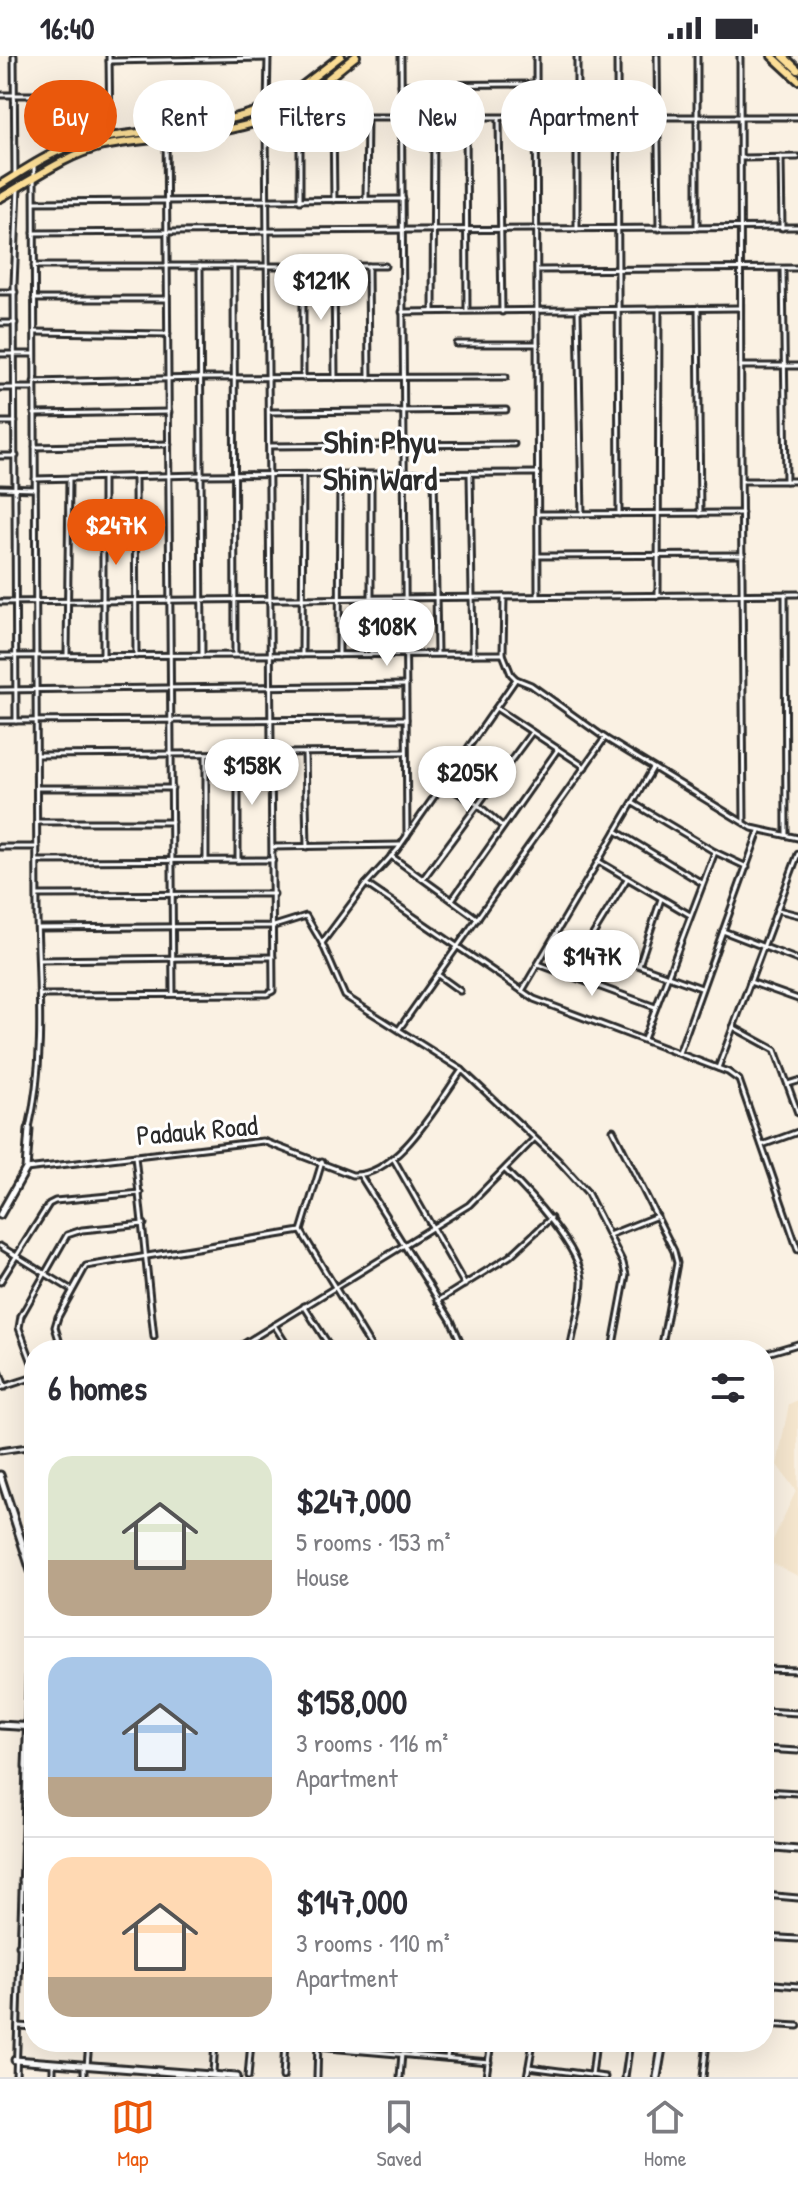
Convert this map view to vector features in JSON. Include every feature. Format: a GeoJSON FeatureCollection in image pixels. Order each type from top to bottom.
{"type":"FeatureCollection","features":[{"type":"Feature","properties":{"kind":"main road"},"geometry":{"type":"LineString","coordinates":[[310,80],[341,56],[347,63]]}},
{"type":"Feature","properties":{"kind":"main road"},"geometry":{"type":"LineString","coordinates":[[326,80],[356,56]]}},
{"type":"Feature","properties":{"kind":"main road"},"geometry":{"type":"LineString","coordinates":[[772,56],[798,80]]}},
{"type":"Feature","properties":{"kind":"main road"},"geometry":{"type":"LineString","coordinates":[[783,56],[798,70]]}},
{"type":"Feature","properties":{"kind":"main road"},"geometry":{"type":"LineString","coordinates":[[0,198],[58,163],[92,150],[133,144]]}},
{"type":"Feature","properties":{"kind":"main road"},"geometry":{"type":"LineString","coordinates":[[0,185],[60,152]]}},
{"type":"Feature","properties":{"kind":"street"},"geometry":{"type":"LineString","coordinates":[[14,56],[15,176]]}},
{"type":"Feature","properties":{"kind":"street"},"geometry":{"type":"LineString","coordinates":[[401,56],[401,80]]}},
{"type":"Feature","properties":{"kind":"street"},"geometry":{"type":"LineString","coordinates":[[535,80],[536,56]]}},
{"type":"Feature","properties":{"kind":"street"},"geometry":{"type":"LineString","coordinates":[[577,56],[577,80]]}},
{"type":"Feature","properties":{"kind":"street"},"geometry":{"type":"LineString","coordinates":[[617,56],[617,80]]}},
{"type":"Feature","properties":{"kind":"street"},"geometry":{"type":"LineString","coordinates":[[657,56],[657,80]]}},
{"type":"Feature","properties":{"kind":"street"},"geometry":{"type":"LineString","coordinates":[[697,56],[697,228]]}},
{"type":"Feature","properties":{"kind":"street"},"geometry":{"type":"LineString","coordinates":[[740,56],[744,822]]}},
{"type":"Feature","properties":{"kind":"street"},"geometry":{"type":"LineString","coordinates":[[109,80],[109,59],[268,57],[268,80]]}},
{"type":"Feature","properties":{"kind":"street"},"geometry":{"type":"LineString","coordinates":[[0,95],[24,95]]}},
{"type":"Feature","properties":{"kind":"street"},"geometry":{"type":"LineString","coordinates":[[667,117],[798,117]]}},
{"type":"Feature","properties":{"kind":"street"},"geometry":{"type":"LineString","coordinates":[[485,118],[499,118],[502,312]]}},
{"type":"Feature","properties":{"kind":"street"},"geometry":{"type":"LineString","coordinates":[[166,152],[173,993]]}},
{"type":"Feature","properties":{"kind":"street"},"geometry":{"type":"LineString","coordinates":[[40,995],[272,993],[274,860],[270,754],[266,152]]}},
{"type":"Feature","properties":{"kind":"street"},"geometry":{"type":"LineString","coordinates":[[300,201],[301,152]]}},
{"type":"Feature","properties":{"kind":"street"},"geometry":{"type":"LineString","coordinates":[[333,152],[334,200]]}},
{"type":"Feature","properties":{"kind":"street"},"geometry":{"type":"LineString","coordinates":[[366,200],[367,152]]}},
{"type":"Feature","properties":{"kind":"street"},"geometry":{"type":"LineString","coordinates":[[402,152],[402,474],[407,836]]}},
{"type":"Feature","properties":{"kind":"street"},"geometry":{"type":"LineString","coordinates":[[433,311],[434,152]]}},
{"type":"Feature","properties":{"kind":"street"},"geometry":{"type":"LineString","coordinates":[[466,152],[467,310]]}},
{"type":"Feature","properties":{"kind":"street"},"geometry":{"type":"LineString","coordinates":[[536,152],[538,597]]}},
{"type":"Feature","properties":{"kind":"street"},"geometry":{"type":"LineString","coordinates":[[577,152],[577,229]]}},
{"type":"Feature","properties":{"kind":"street"},"geometry":{"type":"LineString","coordinates":[[617,152],[619,514]]}},
{"type":"Feature","properties":{"kind":"street"},"geometry":{"type":"LineString","coordinates":[[658,152],[659,229]]}},
{"type":"Feature","properties":{"kind":"street"},"geometry":{"type":"LineString","coordinates":[[781,157],[782,228]]}},
{"type":"Feature","properties":{"kind":"street"},"geometry":{"type":"LineString","coordinates":[[740,158],[798,157]]}},
{"type":"Feature","properties":{"kind":"street"},"geometry":{"type":"LineString","coordinates":[[0,1215],[26,1169],[29,1129],[37,1095],[41,1039],[37,895],[34,165]]}},
{"type":"Feature","properties":{"kind":"street"},"geometry":{"type":"LineString","coordinates":[[16,721],[15,292],[18,188]]}},
{"type":"Feature","properties":{"kind":"street"},"geometry":{"type":"LineString","coordinates":[[34,202],[403,199]]}},
{"type":"Feature","properties":{"kind":"street"},"geometry":{"type":"LineString","coordinates":[[34,233],[798,227]]}},
{"type":"Feature","properties":{"kind":"street"},"geometry":{"type":"LineString","coordinates":[[34,266],[385,266]]}},
{"type":"Feature","properties":{"kind":"street"},"geometry":{"type":"LineString","coordinates":[[200,266],[202,654]]}},
{"type":"Feature","properties":{"kind":"street"},"geometry":{"type":"LineString","coordinates":[[234,266],[235,655]]}},
{"type":"Feature","properties":{"kind":"street"},"geometry":{"type":"LineString","coordinates":[[303,266],[303,379]]}},
{"type":"Feature","properties":{"kind":"street"},"geometry":{"type":"LineString","coordinates":[[334,266],[335,379]]}},
{"type":"Feature","properties":{"kind":"street"},"geometry":{"type":"LineString","coordinates":[[368,266],[369,378]]}},
{"type":"Feature","properties":{"kind":"street"},"geometry":{"type":"LineString","coordinates":[[783,268],[786,481]]}},
{"type":"Feature","properties":{"kind":"street"},"geometry":{"type":"LineString","coordinates":[[537,270],[798,268]]}},
{"type":"Feature","properties":{"kind":"street"},"geometry":{"type":"LineString","coordinates":[[0,292],[15,292]]}},
{"type":"Feature","properties":{"kind":"street"},"geometry":{"type":"LineString","coordinates":[[34,299],[167,299]]}},
{"type":"Feature","properties":{"kind":"street"},"geometry":{"type":"LineString","coordinates":[[698,308],[700,514]]}},
{"type":"Feature","properties":{"kind":"street"},"geometry":{"type":"LineString","coordinates":[[402,312],[739,308]]}},
{"type":"Feature","properties":{"kind":"street"},"geometry":{"type":"LineString","coordinates":[[658,596],[659,309]]}},
{"type":"Feature","properties":{"kind":"street"},"geometry":{"type":"LineString","coordinates":[[578,311],[582,514]]}},
{"type":"Feature","properties":{"kind":"street"},"geometry":{"type":"LineString","coordinates":[[0,323],[15,323]]}},
{"type":"Feature","properties":{"kind":"street"},"geometry":{"type":"LineString","coordinates":[[34,332],[168,334]]}},
{"type":"Feature","properties":{"kind":"street"},"geometry":{"type":"LineString","coordinates":[[457,344],[537,344]]}},
{"type":"Feature","properties":{"kind":"street"},"geometry":{"type":"LineString","coordinates":[[0,354],[34,354]]}},
{"type":"Feature","properties":{"kind":"street"},"geometry":{"type":"LineString","coordinates":[[741,366],[798,366]]}},
{"type":"Feature","properties":{"kind":"street"},"geometry":{"type":"LineString","coordinates":[[34,382],[506,377]]}},
{"type":"Feature","properties":{"kind":"street"},"geometry":{"type":"LineString","coordinates":[[0,388],[34,388]]}},
{"type":"Feature","properties":{"kind":"street"},"geometry":{"type":"LineString","coordinates":[[269,412],[506,410]]}},
{"type":"Feature","properties":{"kind":"street"},"geometry":{"type":"LineString","coordinates":[[34,414],[169,412]]}},
{"type":"Feature","properties":{"kind":"street"},"geometry":{"type":"LineString","coordinates":[[0,422],[15,422]]}},
{"type":"Feature","properties":{"kind":"street"},"geometry":{"type":"LineString","coordinates":[[35,447],[169,444]]}},
{"type":"Feature","properties":{"kind":"street"},"geometry":{"type":"LineString","coordinates":[[269,446],[514,444]]}},
{"type":"Feature","properties":{"kind":"street"},"geometry":{"type":"LineString","coordinates":[[0,456],[16,456]]}},
{"type":"Feature","properties":{"kind":"street"},"geometry":{"type":"LineString","coordinates":[[35,479],[538,473]]}},
{"type":"Feature","properties":{"kind":"street"},"geometry":{"type":"LineString","coordinates":[[434,474],[437,653]]}},
{"type":"Feature","properties":{"kind":"street"},"geometry":{"type":"LineString","coordinates":[[470,474],[473,654]]}},
{"type":"Feature","properties":{"kind":"street"},"geometry":{"type":"LineString","coordinates":[[302,655],[303,475]]}},
{"type":"Feature","properties":{"kind":"street"},"geometry":{"type":"LineString","coordinates":[[339,655],[340,475]]}},
{"type":"Feature","properties":{"kind":"street"},"geometry":{"type":"LineString","coordinates":[[371,475],[371,655]]}},
{"type":"Feature","properties":{"kind":"street"},"geometry":{"type":"LineString","coordinates":[[135,477],[136,656]]}},
{"type":"Feature","properties":{"kind":"street"},"geometry":{"type":"LineString","coordinates":[[103,478],[103,656]]}},
{"type":"Feature","properties":{"kind":"street"},"geometry":{"type":"LineString","coordinates":[[67,655],[69,479]]}},
{"type":"Feature","properties":{"kind":"street"},"geometry":{"type":"LineString","coordinates":[[742,481],[798,481]]}},
{"type":"Feature","properties":{"kind":"street"},"geometry":{"type":"LineString","coordinates":[[0,488],[35,489]]}},
{"type":"Feature","properties":{"kind":"street"},"geometry":{"type":"LineString","coordinates":[[538,514],[742,513]]}},
{"type":"Feature","properties":{"kind":"street"},"geometry":{"type":"LineString","coordinates":[[538,556],[743,555]]}},
{"type":"Feature","properties":{"kind":"street"},"geometry":{"type":"LineString","coordinates":[[785,594],[786,836]]}},
{"type":"Feature","properties":{"kind":"street"},"geometry":{"type":"LineString","coordinates":[[0,602],[798,594]]}},
{"type":"Feature","properties":{"kind":"street"},"geometry":{"type":"LineString","coordinates":[[504,597],[503,654],[516,679],[531,685],[605,738],[759,831],[798,838]]}},
{"type":"Feature","properties":{"kind":"street"},"geometry":{"type":"LineString","coordinates":[[0,656],[503,654]]}},
{"type":"Feature","properties":{"kind":"street"},"geometry":{"type":"LineString","coordinates":[[322,943],[407,836],[516,679]]}},
{"type":"Feature","properties":{"kind":"street"},"geometry":{"type":"LineString","coordinates":[[0,690],[406,685]]}},
{"type":"Feature","properties":{"kind":"street"},"geometry":{"type":"LineString","coordinates":[[496,708],[585,767]]}},
{"type":"Feature","properties":{"kind":"street"},"geometry":{"type":"LineString","coordinates":[[0,721],[406,719]]}},
{"type":"Feature","properties":{"kind":"street"},"geometry":{"type":"LineString","coordinates":[[423,879],[532,732]]}},
{"type":"Feature","properties":{"kind":"street"},"geometry":{"type":"LineString","coordinates":[[399,1029],[605,738]]}},
{"type":"Feature","properties":{"kind":"street"},"geometry":{"type":"LineString","coordinates":[[452,900],[558,749]]}},
{"type":"Feature","properties":{"kind":"street"},"geometry":{"type":"LineString","coordinates":[[37,755],[406,752]]}},
{"type":"Feature","properties":{"kind":"street"},"geometry":{"type":"LineString","coordinates":[[305,753],[307,847]]}},
{"type":"Feature","properties":{"kind":"street"},"geometry":{"type":"LineString","coordinates":[[238,754],[238,860]]}},
{"type":"Feature","properties":{"kind":"street"},"geometry":{"type":"LineString","coordinates":[[206,755],[206,860]]}},
{"type":"Feature","properties":{"kind":"street"},"geometry":{"type":"LineString","coordinates":[[522,991],[653,768]]}},
{"type":"Feature","properties":{"kind":"street"},"geometry":{"type":"LineString","coordinates":[[443,784],[478,805],[503,827]]}},
{"type":"Feature","properties":{"kind":"street"},"geometry":{"type":"LineString","coordinates":[[37,788],[172,788]]}},
{"type":"Feature","properties":{"kind":"street"},"geometry":{"type":"LineString","coordinates":[[633,803],[715,852],[747,867]]}},
{"type":"Feature","properties":{"kind":"street"},"geometry":{"type":"LineString","coordinates":[[37,822],[172,822]]}},
{"type":"Feature","properties":{"kind":"street"},"geometry":{"type":"LineString","coordinates":[[616,831],[702,883]]}},
{"type":"Feature","properties":{"kind":"street"},"geometry":{"type":"LineString","coordinates":[[679,1053],[759,831]]}},
{"type":"Feature","properties":{"kind":"street"},"geometry":{"type":"LineString","coordinates":[[273,847],[400,845]]}},
{"type":"Feature","properties":{"kind":"street"},"geometry":{"type":"LineString","coordinates":[[0,847],[37,847]]}},
{"type":"Feature","properties":{"kind":"street"},"geometry":{"type":"LineString","coordinates":[[644,1039],[715,852]]}},
{"type":"Feature","properties":{"kind":"street"},"geometry":{"type":"LineString","coordinates":[[718,1068],[798,854]]}},
{"type":"Feature","properties":{"kind":"street"},"geometry":{"type":"LineString","coordinates":[[391,856],[478,919]]}},
{"type":"Feature","properties":{"kind":"street"},"geometry":{"type":"LineString","coordinates":[[37,861],[274,860]]}},
{"type":"Feature","properties":{"kind":"street"},"geometry":{"type":"LineString","coordinates":[[598,861],[690,915]]}},
{"type":"Feature","properties":{"kind":"street"},"geometry":{"type":"LineString","coordinates":[[790,875],[798,876]]}},
{"type":"Feature","properties":{"kind":"street"},"geometry":{"type":"LineString","coordinates":[[586,946],[627,879]]}},
{"type":"Feature","properties":{"kind":"street"},"geometry":{"type":"LineString","coordinates":[[366,884],[534,999],[718,1068],[739,1080],[798,1250]]}},
{"type":"Feature","properties":{"kind":"street"},"geometry":{"type":"LineString","coordinates":[[37,895],[274,894]]}},
{"type":"Feature","properties":{"kind":"street"},"geometry":{"type":"LineString","coordinates":[[639,965],[661,899]]}},
{"type":"Feature","properties":{"kind":"street"},"geometry":{"type":"LineString","coordinates":[[777,910],[798,915]]}},
{"type":"Feature","properties":{"kind":"street"},"geometry":{"type":"LineString","coordinates":[[38,928],[274,926],[306,916],[322,943],[345,996],[462,1070],[587,1192],[626,1275],[614,1340]]}},
{"type":"Feature","properties":{"kind":"street"},"geometry":{"type":"LineString","coordinates":[[723,931],[798,960]]}},
{"type":"Feature","properties":{"kind":"street"},"geometry":{"type":"LineString","coordinates":[[555,935],[701,988]]}},
{"type":"Feature","properties":{"kind":"street"},"geometry":{"type":"LineString","coordinates":[[39,960],[273,957]]}},
{"type":"Feature","properties":{"kind":"street"},"geometry":{"type":"LineString","coordinates":[[538,964],[656,1008]]}},
{"type":"Feature","properties":{"kind":"street"},"geometry":{"type":"LineString","coordinates":[[438,975],[460,991]]}},
{"type":"Feature","properties":{"kind":"street"},"geometry":{"type":"LineString","coordinates":[[750,982],[798,999]]}},
{"type":"Feature","properties":{"kind":"street"},"geometry":{"type":"LineString","coordinates":[[733,1027],[775,1050],[798,1113]]}},
{"type":"Feature","properties":{"kind":"street"},"geometry":{"type":"LineString","coordinates":[[459,1340],[360,1175],[393,1158],[417,1134],[462,1070]]}},
{"type":"Feature","properties":{"kind":"street"},"geometry":{"type":"LineString","coordinates":[[788,1084],[798,1081]]}},
{"type":"Feature","properties":{"kind":"street"},"geometry":{"type":"LineString","coordinates":[[613,1130],[677,1263],[663,1340]]}},
{"type":"Feature","properties":{"kind":"street"},"geometry":{"type":"LineString","coordinates":[[762,1145],[798,1132]]}},
{"type":"Feature","properties":{"kind":"street"},"geometry":{"type":"LineString","coordinates":[[250,1340],[469,1205],[534,1139]]}},
{"type":"Feature","properties":{"kind":"street","name":"Padauk Road"},"geometry":{"type":"LineString","coordinates":[[26,1169],[263,1141],[352,1175],[360,1175]]}},
{"type":"Feature","properties":{"kind":"street"},"geometry":{"type":"LineString","coordinates":[[135,1156],[154,1337]]}},
{"type":"Feature","properties":{"kind":"street"},"geometry":{"type":"LineString","coordinates":[[393,1158],[465,1285]]}},
{"type":"Feature","properties":{"kind":"street"},"geometry":{"type":"LineString","coordinates":[[322,1161],[301,1231],[367,1340]]}},
{"type":"Feature","properties":{"kind":"street"},"geometry":{"type":"LineString","coordinates":[[504,1169],[551,1218],[580,1267],[582,1280],[572,1340]]}},
{"type":"Feature","properties":{"kind":"street"},"geometry":{"type":"LineString","coordinates":[[0,1282],[49,1204],[140,1193]]}},
{"type":"Feature","properties":{"kind":"street"},"geometry":{"type":"LineString","coordinates":[[609,1235],[657,1216]]}},
{"type":"Feature","properties":{"kind":"street"},"geometry":{"type":"LineString","coordinates":[[438,1301],[510,1256],[551,1218]]}},
{"type":"Feature","properties":{"kind":"street"},"geometry":{"type":"LineString","coordinates":[[24,1341],[19,1328],[21,1316],[67,1235],[82,1230],[144,1224]]}},
{"type":"Feature","properties":{"kind":"street"},"geometry":{"type":"LineString","coordinates":[[59,1340],[55,1327],[86,1266],[301,1231]]}},
{"type":"Feature","properties":{"kind":"street"},"geometry":{"type":"LineString","coordinates":[[0,1246],[72,1290]]}},
{"type":"Feature","properties":{"kind":"street"},"geometry":{"type":"LineString","coordinates":[[304,1306],[326,1340]]}},
{"type":"Feature","properties":{"kind":"street"},"geometry":{"type":"LineString","coordinates":[[274,1325],[284,1340]]}},
{"type":"Feature","properties":{"kind":"street"},"geometry":{"type":"LineString","coordinates":[[774,1351],[798,1344]]}},
{"type":"Feature","properties":{"kind":"street"},"geometry":{"type":"LineString","coordinates":[[0,1373],[2,1387],[24,1380]]}},
{"type":"Feature","properties":{"kind":"street"},"geometry":{"type":"LineString","coordinates":[[0,1451],[24,1448]]}},
{"type":"Feature","properties":{"kind":"street"},"geometry":{"type":"LineString","coordinates":[[0,1475],[24,1540]]}},
{"type":"Feature","properties":{"kind":"street"},"geometry":{"type":"LineString","coordinates":[[774,1669],[798,1670]]}},
{"type":"Feature","properties":{"kind":"street"},"geometry":{"type":"LineString","coordinates":[[774,1712],[798,1713]]}},
{"type":"Feature","properties":{"kind":"street"},"geometry":{"type":"LineString","coordinates":[[0,1725],[24,1727]]}},
{"type":"Feature","properties":{"kind":"street"},"geometry":{"type":"LineString","coordinates":[[774,1750],[798,1751]]}},
{"type":"Feature","properties":{"kind":"street"},"geometry":{"type":"LineString","coordinates":[[774,1792],[798,1793]]}},
{"type":"Feature","properties":{"kind":"street"},"geometry":{"type":"LineString","coordinates":[[16,2077],[24,1818]]}},
{"type":"Feature","properties":{"kind":"street"},"geometry":{"type":"LineString","coordinates":[[774,1848],[798,1850]]}},
{"type":"Feature","properties":{"kind":"street"},"geometry":{"type":"LineString","coordinates":[[774,1896],[798,1898]]}},
{"type":"Feature","properties":{"kind":"street"},"geometry":{"type":"LineString","coordinates":[[20,1911],[24,1911]]}},
{"type":"Feature","properties":{"kind":"street"},"geometry":{"type":"LineString","coordinates":[[774,1938],[798,1939]]}},
{"type":"Feature","properties":{"kind":"street"},"geometry":{"type":"LineString","coordinates":[[19,1945],[24,1945]]}},
{"type":"Feature","properties":{"kind":"street"},"geometry":{"type":"LineString","coordinates":[[774,1984],[798,1986]]}},
{"type":"Feature","properties":{"kind":"street"},"geometry":{"type":"LineString","coordinates":[[16,2025],[24,2026]]}},
{"type":"Feature","properties":{"kind":"street"},"geometry":{"type":"LineString","coordinates":[[774,2025],[798,2026]]}},
{"type":"Feature","properties":{"kind":"street"},"geometry":{"type":"LineString","coordinates":[[84,2077],[87,2052]]}},
{"type":"Feature","properties":{"kind":"street"},"geometry":{"type":"LineString","coordinates":[[213,2076],[214,2052]]}},
{"type":"Feature","properties":{"kind":"street"},"geometry":{"type":"LineString","coordinates":[[248,2077],[250,2052]]}},
{"type":"Feature","properties":{"kind":"street"},"geometry":{"type":"LineString","coordinates":[[283,2077],[284,2052]]}},
{"type":"Feature","properties":{"kind":"street"},"geometry":{"type":"LineString","coordinates":[[317,2077],[318,2052]]}},
{"type":"Feature","properties":{"kind":"street"},"geometry":{"type":"LineString","coordinates":[[376,2052],[489,2062]]}},
{"type":"Feature","properties":{"kind":"street"},"geometry":{"type":"LineString","coordinates":[[447,2058],[448,2052]]}},
{"type":"Feature","properties":{"kind":"street"},"geometry":{"type":"LineString","coordinates":[[486,2077],[490,2052]]}},
{"type":"Feature","properties":{"kind":"street"},"geometry":{"type":"LineString","coordinates":[[527,2077],[531,2052]]}},
{"type":"Feature","properties":{"kind":"street"},"geometry":{"type":"LineString","coordinates":[[592,2075],[595,2052]]}},
{"type":"Feature","properties":{"kind":"street"},"geometry":{"type":"LineString","coordinates":[[625,2077],[629,2052]]}},
{"type":"Feature","properties":{"kind":"street"},"geometry":{"type":"LineString","coordinates":[[657,2077],[661,2052]]}},
{"type":"Feature","properties":{"kind":"street"},"geometry":{"type":"LineString","coordinates":[[703,2077],[706,2052]]}},
{"type":"Feature","properties":{"kind":"street"},"geometry":{"type":"LineString","coordinates":[[400,2077],[402,2054]]}},
{"type":"Feature","properties":{"kind":"street"},"geometry":{"type":"LineString","coordinates":[[15,2060],[237,2077]]}},
{"type":"Feature","properties":{"kind":"street"},"geometry":{"type":"LineString","coordinates":[[53,2063],[53,2077]]}},
{"type":"Feature","properties":{"kind":"street"},"geometry":{"type":"LineString","coordinates":[[529,2067],[605,2077]]}},
{"type":"Feature","properties":{"kind":"shaded area"},"geometry":{"type":"Polygon","coordinates":[[[798,1400],[798,1576],[774,1564],[774,1538],[796,1491],[777,1465],[789,1404],[798,1400]]]}},
{"type":"Feature","properties":{"kind":"district","name":"Shin Phyu Shin Ward"},"geometry":{"type":"Point","coordinates":[380,460]}}]}
